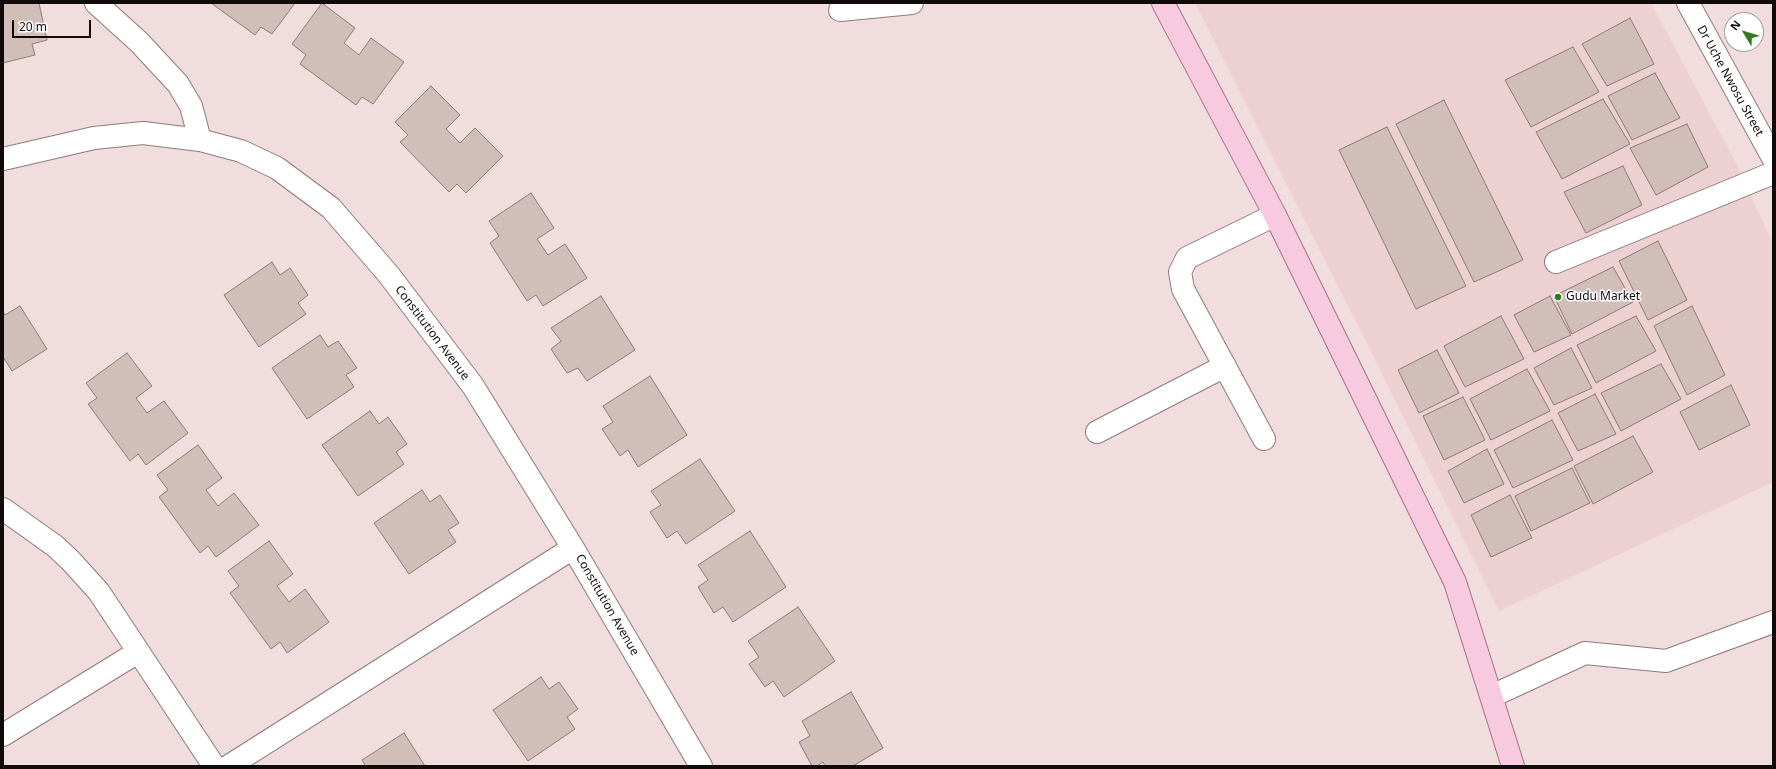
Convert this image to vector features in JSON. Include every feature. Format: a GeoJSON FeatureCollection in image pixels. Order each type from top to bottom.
{"type":"FeatureCollection","features":[{"type":"Feature","properties":{"kind":"main road"},"geometry":{"type":"LineString","coordinates":[[1163,3],[1275,215],[1454,582],[1492,696],[1513,766]]}},
{"type":"Feature","properties":{"kind":"street"},"geometry":{"type":"LineString","coordinates":[[96,3],[139,42],[178,84],[191,106],[200,140]]}},
{"type":"Feature","properties":{"kind":"street"},"geometry":{"type":"LineString","coordinates":[[840,10],[912,3]]}},
{"type":"Feature","properties":{"kind":"street","name":"Dr Uche Nwosu Street"},"geometry":{"type":"LineString","coordinates":[[1688,3],[1773,158]]}},
{"type":"Feature","properties":{"kind":"street","name":"Constitution Avenue"},"geometry":{"type":"LineString","coordinates":[[3,159],[94,138],[143,133],[200,140],[241,151],[277,168],[331,208],[389,275],[472,386],[573,548],[701,766]]}},
{"type":"Feature","properties":{"kind":"street"},"geometry":{"type":"LineString","coordinates":[[1556,262],[1773,173]]}},
{"type":"Feature","properties":{"kind":"street"},"geometry":{"type":"LineString","coordinates":[[1264,438],[1183,289],[1180,272],[1187,258],[1275,215]]}},
{"type":"Feature","properties":{"kind":"street"},"geometry":{"type":"LineString","coordinates":[[1097,432],[1225,366]]}},
{"type":"Feature","properties":{"kind":"street"},"geometry":{"type":"LineString","coordinates":[[3,509],[55,546],[99,592],[214,766]]}},
{"type":"Feature","properties":{"kind":"street"},"geometry":{"type":"LineString","coordinates":[[229,766],[573,548]]}},
{"type":"Feature","properties":{"kind":"street"},"geometry":{"type":"LineString","coordinates":[[1492,696],[1585,652],[1666,660],[1746,634],[1773,622]]}},
{"type":"Feature","properties":{"kind":"street"},"geometry":{"type":"LineString","coordinates":[[3,735],[138,652]]}},
{"type":"Feature","properties":{"kind":"shaded area","name":"Gudu Market"},"geometry":{"type":"Polygon","coordinates":[[[1195,3],[1651,3],[1736,163],[1773,244],[1773,482],[1499,611],[1370,350],[1195,3]]]}},
{"type":"Feature","properties":{"kind":"building"},"geometry":{"type":"Polygon","coordinates":[[[3,3],[39,3],[47,40],[32,44],[35,55],[3,63],[3,3]]]}},
{"type":"Feature","properties":{"kind":"building"},"geometry":{"type":"Polygon","coordinates":[[[211,3],[295,3],[272,34],[261,27],[255,35],[211,3]]]}},
{"type":"Feature","properties":{"kind":"building"},"geometry":{"type":"Polygon","coordinates":[[[322,3],[355,28],[344,43],[359,55],[371,38],[404,62],[373,104],[362,97],[356,105],[300,64],[306,55],[292,44],[322,3]]]}},
{"type":"Feature","properties":{"kind":"building"},"geometry":{"type":"Polygon","coordinates":[[[1630,18],[1654,64],[1607,86],[1582,44],[1630,18]]]}},
{"type":"Feature","properties":{"kind":"building"},"geometry":{"type":"Polygon","coordinates":[[[1573,47],[1599,92],[1531,127],[1505,80],[1573,47]]]}},
{"type":"Feature","properties":{"kind":"building"},"geometry":{"type":"Polygon","coordinates":[[[1655,73],[1680,118],[1632,140],[1608,96],[1655,73]]]}},
{"type":"Feature","properties":{"kind":"building"},"geometry":{"type":"Polygon","coordinates":[[[431,86],[460,115],[446,129],[460,143],[475,128],[503,156],[466,193],[457,184],[449,192],[400,142],[408,135],[395,122],[431,86]]]}},
{"type":"Feature","properties":{"kind":"building"},"geometry":{"type":"Polygon","coordinates":[[[1603,99],[1630,144],[1562,179],[1536,132],[1603,99]]]}},
{"type":"Feature","properties":{"kind":"building"},"geometry":{"type":"Polygon","coordinates":[[[1444,100],[1523,260],[1474,282],[1396,124],[1444,100]]]}},
{"type":"Feature","properties":{"kind":"building"},"geometry":{"type":"Polygon","coordinates":[[[1687,124],[1708,167],[1656,195],[1630,148],[1687,124]]]}},
{"type":"Feature","properties":{"kind":"building"},"geometry":{"type":"Polygon","coordinates":[[[1387,127],[1466,286],[1416,309],[1339,150],[1387,127]]]}},
{"type":"Feature","properties":{"kind":"building"},"geometry":{"type":"Polygon","coordinates":[[[1623,166],[1642,205],[1586,233],[1564,192],[1623,166]]]}},
{"type":"Feature","properties":{"kind":"building"},"geometry":{"type":"Polygon","coordinates":[[[531,193],[554,228],[537,239],[548,255],[565,244],[587,278],[543,306],[536,295],[527,301],[490,243],[499,236],[489,221],[531,193]]]}},
{"type":"Feature","properties":{"kind":"building"},"geometry":{"type":"Polygon","coordinates":[[[1658,241],[1687,300],[1648,320],[1619,261],[1658,241]]]}},
{"type":"Feature","properties":{"kind":"building"},"geometry":{"type":"Polygon","coordinates":[[[272,262],[280,275],[290,268],[308,295],[298,303],[306,314],[259,347],[224,295],[272,262]]]}},
{"type":"Feature","properties":{"kind":"building"},"geometry":{"type":"Polygon","coordinates":[[[1613,267],[1633,302],[1572,334],[1554,296],[1613,267]]]}},
{"type":"Feature","properties":{"kind":"building"},"geometry":{"type":"Polygon","coordinates":[[[601,296],[635,350],[587,381],[578,368],[567,373],[551,349],[561,341],[551,328],[601,296]]]}},
{"type":"Feature","properties":{"kind":"building"},"geometry":{"type":"Polygon","coordinates":[[[1550,296],[1571,335],[1534,352],[1514,315],[1550,296]]]}},
{"type":"Feature","properties":{"kind":"building"},"geometry":{"type":"Polygon","coordinates":[[[20,306],[47,349],[12,371],[3,357],[3,312],[5,315],[20,306]]]}},
{"type":"Feature","properties":{"kind":"building"},"geometry":{"type":"Polygon","coordinates":[[[1692,306],[1725,375],[1687,395],[1654,326],[1692,306]]]}},
{"type":"Feature","properties":{"kind":"building"},"geometry":{"type":"Polygon","coordinates":[[[1501,316],[1524,359],[1465,387],[1444,346],[1501,316]]]}},
{"type":"Feature","properties":{"kind":"building"},"geometry":{"type":"Polygon","coordinates":[[[1636,316],[1656,351],[1596,383],[1577,345],[1636,316]]]}},
{"type":"Feature","properties":{"kind":"building"},"geometry":{"type":"Polygon","coordinates":[[[320,335],[328,347],[338,341],[357,368],[346,375],[354,387],[307,419],[272,368],[320,335]]]}},
{"type":"Feature","properties":{"kind":"building"},"geometry":{"type":"Polygon","coordinates":[[[1571,348],[1592,388],[1554,405],[1534,368],[1571,348]]]}},
{"type":"Feature","properties":{"kind":"building"},"geometry":{"type":"Polygon","coordinates":[[[1437,350],[1459,393],[1419,413],[1398,370],[1437,350]]]}},
{"type":"Feature","properties":{"kind":"building"},"geometry":{"type":"Polygon","coordinates":[[[127,353],[152,386],[136,398],[147,413],[164,401],[188,433],[146,465],[138,454],[130,461],[88,404],[97,398],[86,383],[127,353]]]}},
{"type":"Feature","properties":{"kind":"building"},"geometry":{"type":"Polygon","coordinates":[[[1661,364],[1681,399],[1621,431],[1601,393],[1661,364]]]}},
{"type":"Feature","properties":{"kind":"building"},"geometry":{"type":"Polygon","coordinates":[[[1527,369],[1550,411],[1491,440],[1470,399],[1527,369]]]}},
{"type":"Feature","properties":{"kind":"building"},"geometry":{"type":"Polygon","coordinates":[[[650,376],[687,435],[638,467],[628,450],[620,456],[602,429],[613,422],[603,406],[650,376]]]}},
{"type":"Feature","properties":{"kind":"building"},"geometry":{"type":"Polygon","coordinates":[[[1731,385],[1750,425],[1699,450],[1680,412],[1731,385]]]}},
{"type":"Feature","properties":{"kind":"building"},"geometry":{"type":"Polygon","coordinates":[[[1595,394],[1616,434],[1578,451],[1558,413],[1595,394]]]}},
{"type":"Feature","properties":{"kind":"building"},"geometry":{"type":"Polygon","coordinates":[[[1463,397],[1485,440],[1444,460],[1423,416],[1463,397]]]}},
{"type":"Feature","properties":{"kind":"building"},"geometry":{"type":"Polygon","coordinates":[[[370,411],[379,424],[388,417],[407,444],[396,452],[404,464],[358,496],[322,445],[370,411]]]}},
{"type":"Feature","properties":{"kind":"building"},"geometry":{"type":"Polygon","coordinates":[[[1552,420],[1573,460],[1513,488],[1494,450],[1552,420]]]}},
{"type":"Feature","properties":{"kind":"building"},"geometry":{"type":"Polygon","coordinates":[[[1633,436],[1653,472],[1593,504],[1574,466],[1633,436]]]}},
{"type":"Feature","properties":{"kind":"building"},"geometry":{"type":"Polygon","coordinates":[[[198,445],[222,478],[206,490],[218,506],[234,493],[259,525],[216,557],[208,546],[200,553],[159,497],[168,490],[157,475],[198,445]]]}},
{"type":"Feature","properties":{"kind":"building"},"geometry":{"type":"Polygon","coordinates":[[[1487,449],[1504,484],[1464,503],[1448,471],[1487,449]]]}},
{"type":"Feature","properties":{"kind":"building"},"geometry":{"type":"Polygon","coordinates":[[[700,459],[735,511],[686,544],[677,531],[667,538],[650,512],[661,505],[651,491],[700,459]]]}},
{"type":"Feature","properties":{"kind":"building"},"geometry":{"type":"Polygon","coordinates":[[[1572,468],[1590,503],[1531,531],[1515,496],[1572,468]]]}},
{"type":"Feature","properties":{"kind":"building"},"geometry":{"type":"Polygon","coordinates":[[[422,490],[430,502],[440,495],[459,523],[448,530],[456,542],[409,574],[374,523],[422,490]]]}},
{"type":"Feature","properties":{"kind":"building"},"geometry":{"type":"Polygon","coordinates":[[[1510,495],[1532,538],[1491,557],[1471,515],[1510,495]]]}},
{"type":"Feature","properties":{"kind":"building"},"geometry":{"type":"Polygon","coordinates":[[[750,531],[786,587],[733,622],[723,607],[714,613],[698,587],[708,580],[698,565],[750,531]]]}},
{"type":"Feature","properties":{"kind":"building"},"geometry":{"type":"Polygon","coordinates":[[[269,541],[293,574],[277,586],[289,602],[305,589],[329,622],[287,653],[280,642],[271,649],[230,593],[239,586],[228,571],[269,541]]]}},
{"type":"Feature","properties":{"kind":"building"},"geometry":{"type":"Polygon","coordinates":[[[798,607],[835,661],[784,697],[773,681],[765,687],[749,664],[759,657],[748,641],[798,607]]]}},
{"type":"Feature","properties":{"kind":"building"},"geometry":{"type":"Polygon","coordinates":[[[541,677],[549,689],[559,682],[578,709],[567,717],[575,729],[528,761],[493,710],[541,677]]]}},
{"type":"Feature","properties":{"kind":"building"},"geometry":{"type":"Polygon","coordinates":[[[851,692],[883,748],[853,766],[825,766],[823,762],[817,766],[812,766],[799,742],[810,736],[802,721],[851,692]]]}},
{"type":"Feature","properties":{"kind":"building"},"geometry":{"type":"Polygon","coordinates":[[[404,733],[425,766],[366,766],[362,760],[404,733]]]}},
{"type":"Feature","properties":{"kind":"place","name":"Gudu Market"},"geometry":{"type":"Point","coordinates":[1558,297]}}]}
